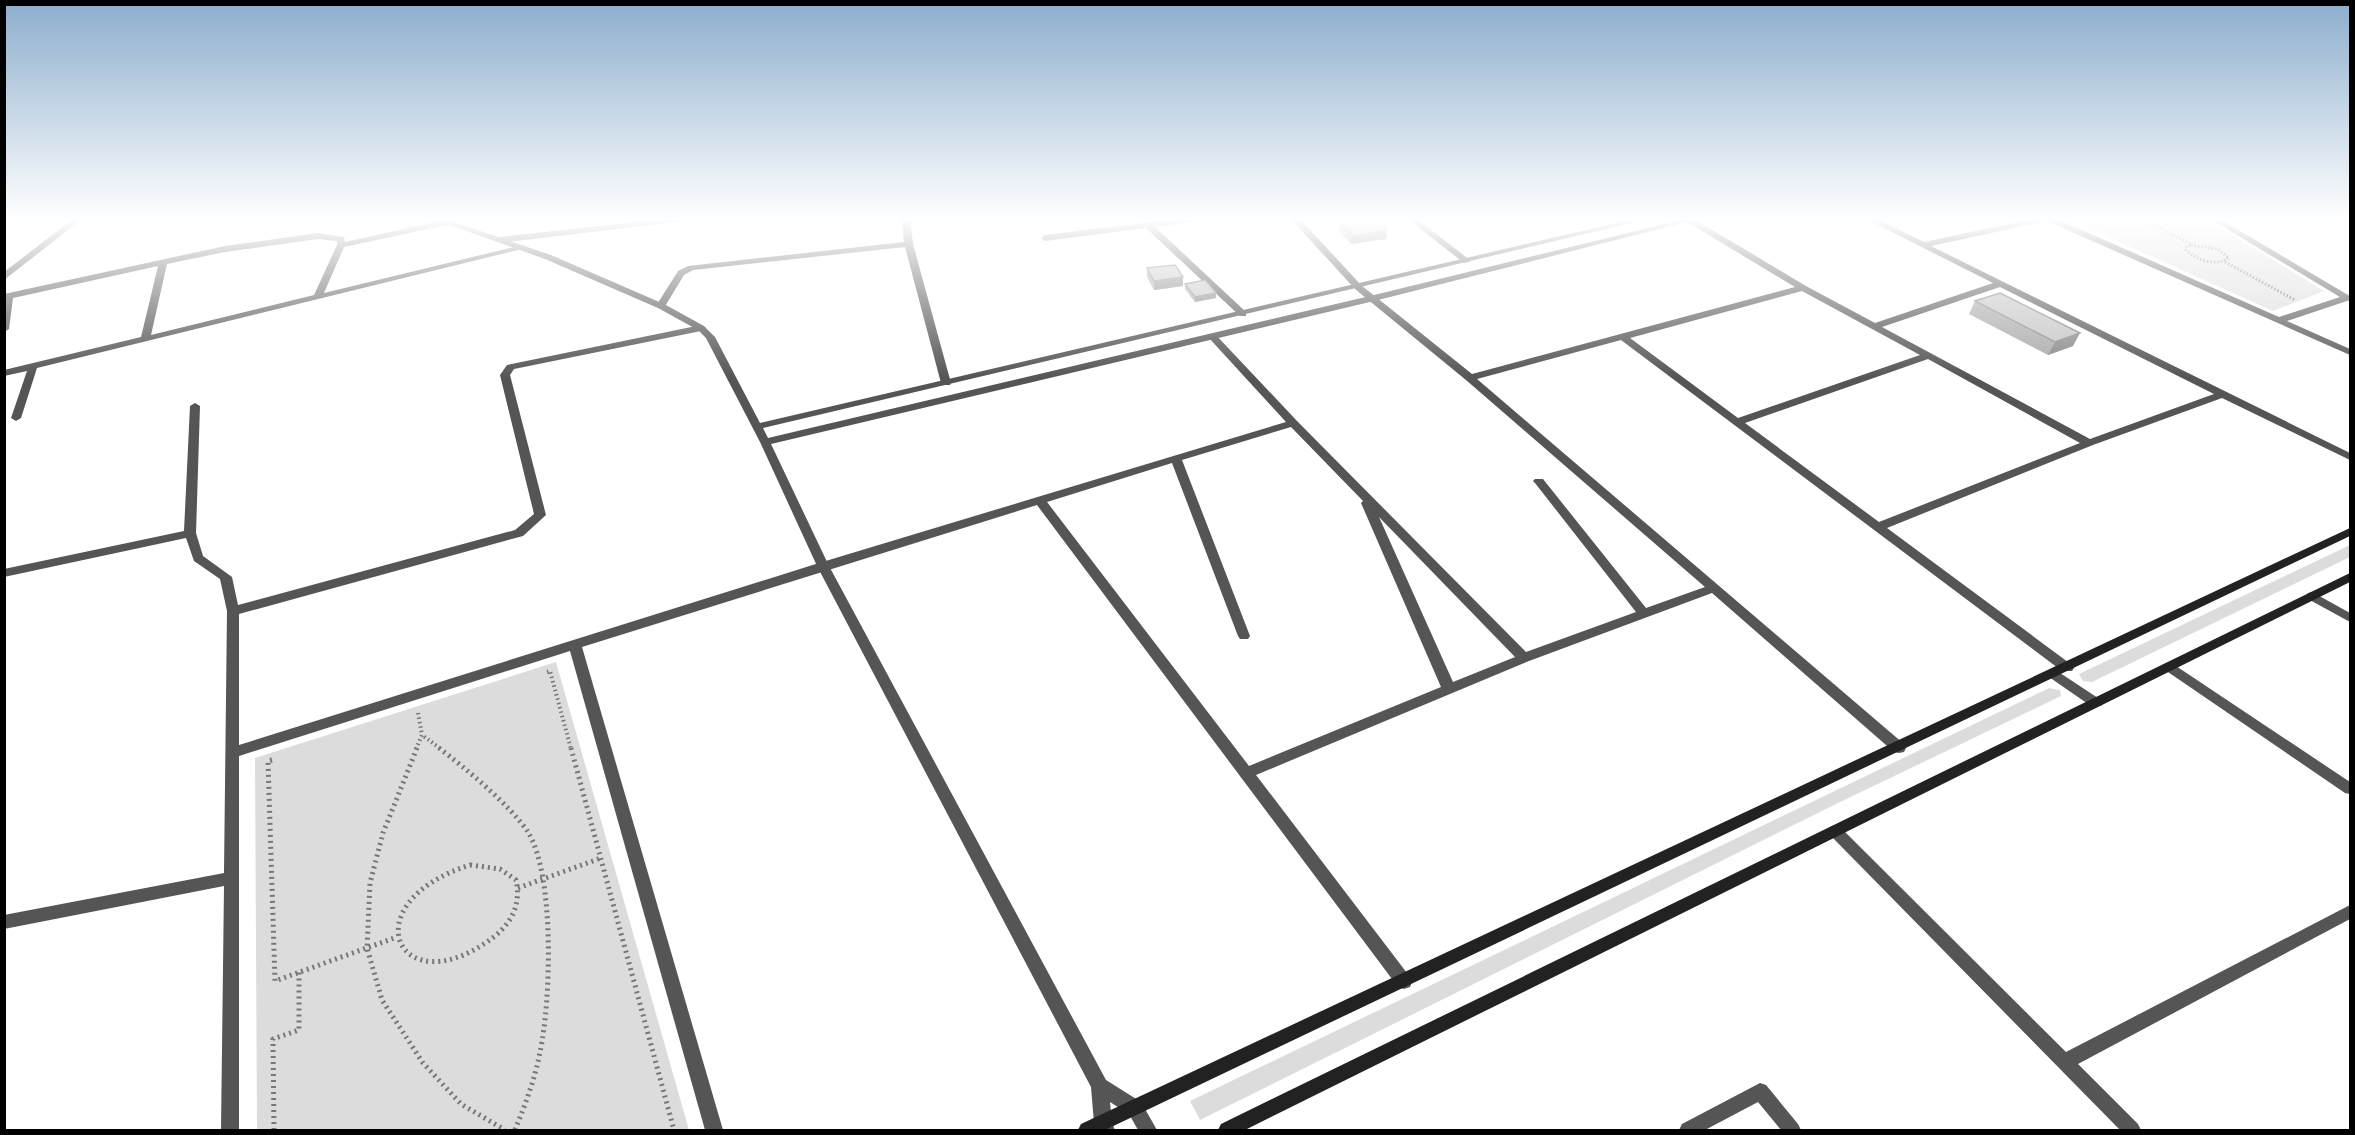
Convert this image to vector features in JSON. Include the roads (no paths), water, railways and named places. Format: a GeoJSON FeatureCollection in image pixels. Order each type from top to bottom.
{"type":"FeatureCollection","features":[{"type":"Feature","properties":{"kind":"main road"},"geometry":{"type":"LineString","coordinates":[[1098,1128],[1135,1108],[1899,748],[2350,532]]}},
{"type":"Feature","properties":{"kind":"main road"},"geometry":{"type":"LineString","coordinates":[[1227,1131],[2350,577]]}},
{"type":"Feature","properties":{"kind":"street"},"geometry":{"type":"LineString","coordinates":[[4,329],[7,297],[119,272]]}},
{"type":"Feature","properties":{"kind":"street"},"geometry":{"type":"LineString","coordinates":[[144,339],[161,272]]}},
{"type":"Feature","properties":{"kind":"street"},"geometry":{"type":"LineString","coordinates":[[318,297],[329,272]]}},
{"type":"Feature","properties":{"kind":"street"},"geometry":{"type":"LineString","coordinates":[[4,373],[422,272]]}},
{"type":"Feature","properties":{"kind":"street"},"geometry":{"type":"LineString","coordinates":[[584,272],[661,306],[701,328],[710,337],[765,442],[823,566],[1100,1086],[1135,1108],[1148,1131]]}},
{"type":"Feature","properties":{"kind":"street"},"geometry":{"type":"LineString","coordinates":[[661,306],[683,272]]}},
{"type":"Feature","properties":{"kind":"street"},"geometry":{"type":"LineString","coordinates":[[916,272],[946,383]]}},
{"type":"Feature","properties":{"kind":"street"},"geometry":{"type":"LineString","coordinates":[[1198,272],[1243,314]]}},
{"type":"Feature","properties":{"kind":"street"},"geometry":{"type":"LineString","coordinates":[[1344,272],[1358,287],[1470,378],[1899,748]]}},
{"type":"Feature","properties":{"kind":"street"},"geometry":{"type":"LineString","coordinates":[[756,427],[1421,272]]}},
{"type":"Feature","properties":{"kind":"street"},"geometry":{"type":"LineString","coordinates":[[765,442],[1480,272]]}},
{"type":"Feature","properties":{"kind":"street"},"geometry":{"type":"LineString","coordinates":[[1777,272],[2089,443]]}},
{"type":"Feature","properties":{"kind":"street"},"geometry":{"type":"LineString","coordinates":[[1976,272],[2350,457]]}},
{"type":"Feature","properties":{"kind":"street"},"geometry":{"type":"LineString","coordinates":[[2170,272],[2350,352]]}},
{"type":"Feature","properties":{"kind":"street"},"geometry":{"type":"LineString","coordinates":[[2305,272],[2349,298]]}},
{"type":"Feature","properties":{"kind":"street"},"geometry":{"type":"LineString","coordinates":[[1874,327],[2000,284]]}},
{"type":"Feature","properties":{"kind":"street"},"geometry":{"type":"LineString","coordinates":[[1470,378],[1803,288]]}},
{"type":"Feature","properties":{"kind":"street"},"geometry":{"type":"LineString","coordinates":[[2280,320],[2349,298]]}},
{"type":"Feature","properties":{"kind":"street"},"geometry":{"type":"LineString","coordinates":[[233,611],[519,533],[530,526],[540,514],[505,375],[510,367],[701,328]]}},
{"type":"Feature","properties":{"kind":"street"},"geometry":{"type":"LineString","coordinates":[[1212,336],[1293,423],[1524,658]]}},
{"type":"Feature","properties":{"kind":"street"},"geometry":{"type":"LineString","coordinates":[[1623,337],[1878,526],[2061,671],[2096,703]]}},
{"type":"Feature","properties":{"kind":"street"},"geometry":{"type":"LineString","coordinates":[[1737,422],[1928,356]]}},
{"type":"Feature","properties":{"kind":"street"},"geometry":{"type":"LineString","coordinates":[[16,418],[33,366]]}},
{"type":"Feature","properties":{"kind":"street"},"geometry":{"type":"LineString","coordinates":[[1878,526],[2089,443],[2223,394]]}},
{"type":"Feature","properties":{"kind":"street"},"geometry":{"type":"LineString","coordinates":[[195,406],[190,533],[198,558],[226,577],[233,611],[230,1131]]}},
{"type":"Feature","properties":{"kind":"street"},"geometry":{"type":"LineString","coordinates":[[232,753],[823,566],[1041,502],[1293,423]]}},
{"type":"Feature","properties":{"kind":"street"},"geometry":{"type":"LineString","coordinates":[[1176,460],[1244,636]]}},
{"type":"Feature","properties":{"kind":"street"},"geometry":{"type":"LineString","coordinates":[[1539,481],[1644,614]]}},
{"type":"Feature","properties":{"kind":"street"},"geometry":{"type":"LineString","coordinates":[[1364,495],[1449,689]]}},
{"type":"Feature","properties":{"kind":"street"},"geometry":{"type":"LineString","coordinates":[[1041,502],[1404,982]]}},
{"type":"Feature","properties":{"kind":"street"},"geometry":{"type":"LineString","coordinates":[[4,573],[190,533]]}},
{"type":"Feature","properties":{"kind":"street"},"geometry":{"type":"LineString","coordinates":[[1246,773],[1524,658],[1714,588]]}},
{"type":"Feature","properties":{"kind":"street"},"geometry":{"type":"LineString","coordinates":[[2312,596],[2350,618]]}},
{"type":"Feature","properties":{"kind":"street"},"geometry":{"type":"LineString","coordinates":[[575,646],[714,1131]]}},
{"type":"Feature","properties":{"kind":"street"},"geometry":{"type":"LineString","coordinates":[[2170,667],[2350,789]]}},
{"type":"Feature","properties":{"kind":"street"},"geometry":{"type":"LineString","coordinates":[[1835,831],[2132,1131]]}},
{"type":"Feature","properties":{"kind":"street"},"geometry":{"type":"LineString","coordinates":[[4,922],[231,878]]}},
{"type":"Feature","properties":{"kind":"street"},"geometry":{"type":"LineString","coordinates":[[2064,1062],[2350,912]]}},
{"type":"Feature","properties":{"kind":"street"},"geometry":{"type":"LineString","coordinates":[[1098,1128],[1100,1086]]}},
{"type":"Feature","properties":{"kind":"street"},"geometry":{"type":"LineString","coordinates":[[1688,1131],[1760,1091],[1792,1131]]}}]}
